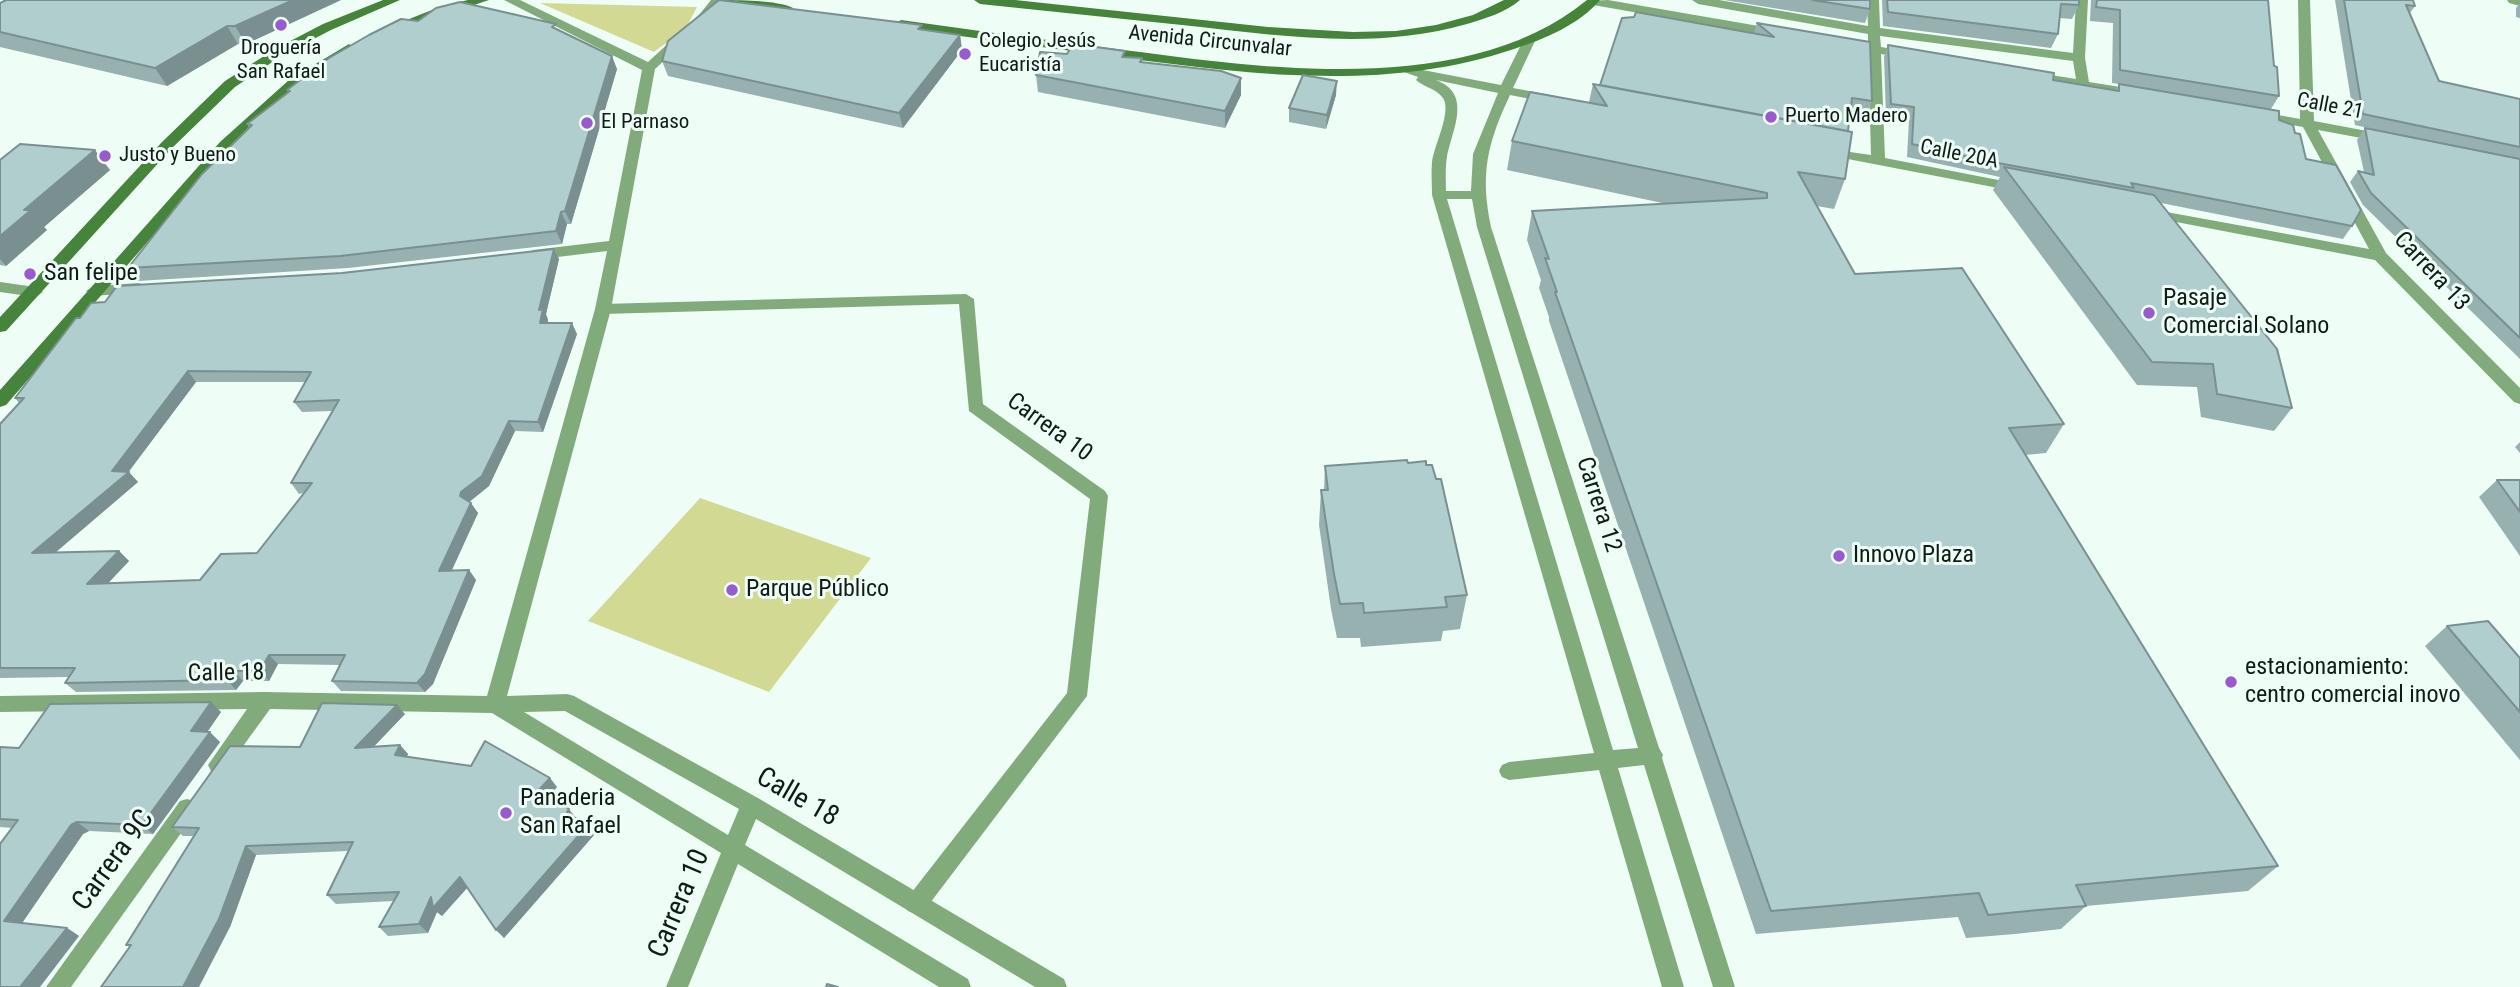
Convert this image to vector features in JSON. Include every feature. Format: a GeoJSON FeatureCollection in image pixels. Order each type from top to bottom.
{"type":"FeatureCollection","features":[{"type":"Feature","properties":{"kind":"main road"},"geometry":{"type":"LineString","coordinates":[[0,327],[35,292],[167,145],[230,84],[279,52],[327,27],[394,0]]}},
{"type":"Feature","properties":{"kind":"main road"},"geometry":{"type":"LineString","coordinates":[[382,32],[446,9],[483,0]]}},
{"type":"Feature","properties":{"kind":"main road"},"geometry":{"type":"LineString","coordinates":[[724,0],[806,11]]}},
{"type":"Feature","properties":{"kind":"main road","name":"Avenida Circunvalar"},"geometry":{"type":"LineString","coordinates":[[980,0],[1322,36],[1414,33],[1468,20],[1514,0]]}},
{"type":"Feature","properties":{"kind":"main road","name":"Avenida Circunvalar"},"geometry":{"type":"LineString","coordinates":[[888,22],[1244,71],[1353,76],[1403,72],[1451,64],[1529,41],[1556,28],[1594,1]]}},
{"type":"Feature","properties":{"kind":"main road"},"geometry":{"type":"LineString","coordinates":[[0,401],[94,291],[257,112],[287,86],[322,62],[361,41]]}},
{"type":"Feature","properties":{"kind":"street"},"geometry":{"type":"LineString","coordinates":[[510,0],[649,68]]}},
{"type":"Feature","properties":{"kind":"street"},"geometry":{"type":"LineString","coordinates":[[717,0],[703,18],[649,68],[603,309],[495,705],[960,987]]}},
{"type":"Feature","properties":{"kind":"street"},"geometry":{"type":"LineString","coordinates":[[1699,0],[1874,31],[2079,58]]}},
{"type":"Feature","properties":{"kind":"street"},"geometry":{"type":"LineString","coordinates":[[1873,0],[1878,161]]}},
{"type":"Feature","properties":{"kind":"street"},"geometry":{"type":"LineString","coordinates":[[2082,0],[2079,58],[2083,85]]}},
{"type":"Feature","properties":{"kind":"street","name":"Carrera 13"},"geometry":{"type":"LineString","coordinates":[[2304,0],[2307,123],[2380,256],[2520,398]]}},
{"type":"Feature","properties":{"kind":"street"},"geometry":{"type":"LineString","coordinates":[[2513,0],[2520,2]]}},
{"type":"Feature","properties":{"kind":"street"},"geometry":{"type":"LineString","coordinates":[[1594,1],[1794,36]]}},
{"type":"Feature","properties":{"kind":"street","name":"Carrera 12"},"geometry":{"type":"LineString","coordinates":[[1529,41],[1489,127],[1478,164],[1478,195],[1496,266],[1653,755],[1724,987]]}},
{"type":"Feature","properties":{"kind":"street"},"geometry":{"type":"LineString","coordinates":[[1834,43],[1927,58]]}},
{"type":"Feature","properties":{"kind":"street"},"geometry":{"type":"LineString","coordinates":[[1403,72],[1571,103]]}},
{"type":"Feature","properties":{"kind":"street"},"geometry":{"type":"LineString","coordinates":[[1403,72],[1436,85],[1448,95],[1453,107],[1439,160],[1439,195],[1673,987]]}},
{"type":"Feature","properties":{"kind":"street"},"geometry":{"type":"LineString","coordinates":[[2018,74],[2149,96]]}},
{"type":"Feature","properties":{"kind":"street","name":"Calle 21"},"geometry":{"type":"LineString","coordinates":[[2241,112],[2391,140]]}},
{"type":"Feature","properties":{"kind":"street","name":"Calle 20A"},"geometry":{"type":"LineString","coordinates":[[1811,148],[2029,190]]}},
{"type":"Feature","properties":{"kind":"street"},"geometry":{"type":"LineString","coordinates":[[1439,195],[1478,195]]}},
{"type":"Feature","properties":{"kind":"street"},"geometry":{"type":"LineString","coordinates":[[2137,210],[2380,256]]}},
{"type":"Feature","properties":{"kind":"street"},"geometry":{"type":"LineString","coordinates":[[522,256],[615,245]]}},
{"type":"Feature","properties":{"kind":"street"},"geometry":{"type":"LineString","coordinates":[[0,287],[35,292]]}},
{"type":"Feature","properties":{"kind":"street"},"geometry":{"type":"LineString","coordinates":[[94,291],[160,287]]}},
{"type":"Feature","properties":{"kind":"street","name":"Carrera 10"},"geometry":{"type":"LineString","coordinates":[[603,309],[966,299],[975,407],[1099,496],[1077,696],[916,904]]}},
{"type":"Feature","properties":{"kind":"street","name":"Calle 18"},"geometry":{"type":"LineString","coordinates":[[0,704],[265,700],[495,705],[566,702],[751,805],[1056,987]]}},
{"type":"Feature","properties":{"kind":"street","name":"Carrera 9C"},"geometry":{"type":"LineString","coordinates":[[57,987],[265,700]]}},
{"type":"Feature","properties":{"kind":"street"},"geometry":{"type":"LineString","coordinates":[[1509,771],[1653,755]]}},
{"type":"Feature","properties":{"kind":"street","name":"Carrera 10"},"geometry":{"type":"LineString","coordinates":[[677,987],[751,805]]}},
{"type":"Feature","properties":{"kind":"green space"},"geometry":{"type":"Polygon","coordinates":[[[540,3],[697,7],[686,28],[654,52],[540,3]]]}},
{"type":"Feature","properties":{"kind":"green space","name":"Parque Público"},"geometry":{"type":"Polygon","coordinates":[[[700,498],[871,558],[769,692],[588,621],[700,498]]]}},
{"type":"Feature","properties":{"kind":"building"},"geometry":{"type":"Polygon","coordinates":[[[6,0],[293,0],[235,26],[227,26],[155,68],[0,32],[0,3],[6,0]]]}},
{"type":"Feature","properties":{"kind":"building"},"geometry":{"type":"Polygon","coordinates":[[[719,0],[922,25],[918,29],[960,35],[899,113],[662,61],[668,41],[719,0]]]}},
{"type":"Feature","properties":{"kind":"building"},"geometry":{"type":"Polygon","coordinates":[[[1812,0],[1870,0],[1870,9],[1812,0]]]}},
{"type":"Feature","properties":{"kind":"building"},"geometry":{"type":"Polygon","coordinates":[[[1887,0],[2079,0],[2079,5],[2061,4],[2058,34],[1888,12],[1887,0]]]}},
{"type":"Feature","properties":{"kind":"building"},"geometry":{"type":"Polygon","coordinates":[[[2097,0],[2268,0],[2279,96],[2120,70],[2120,10],[2096,7],[2097,0]]]}},
{"type":"Feature","properties":{"kind":"building"},"geometry":{"type":"Polygon","coordinates":[[[2344,0],[2413,0],[2415,6],[2406,5],[2439,81],[2520,99],[2520,147],[2363,114],[2344,0]]]}},
{"type":"Feature","properties":{"kind":"building"},"geometry":{"type":"Polygon","coordinates":[[[460,2],[556,24],[552,27],[612,56],[565,211],[561,212],[556,231],[340,256],[128,268],[202,174],[252,125],[247,124],[290,91],[287,90],[329,58],[369,35],[401,19],[418,21],[436,8],[460,2]]]}},
{"type":"Feature","properties":{"kind":"building"},"geometry":{"type":"Polygon","coordinates":[[[1636,12],[1774,37],[1757,23],[1870,42],[1872,101],[1852,98],[1848,131],[1600,85],[1622,18],[1634,17],[1636,12]]]}},
{"type":"Feature","properties":{"kind":"building"},"geometry":{"type":"Polygon","coordinates":[[[1073,44],[1125,51],[1122,57],[1142,58],[1140,62],[1221,71],[1241,78],[1225,111],[1036,75],[1040,52],[1067,54],[1073,44]]]}},
{"type":"Feature","properties":{"kind":"building"},"geometry":{"type":"Polygon","coordinates":[[[1888,45],[2054,73],[2053,80],[2119,91],[2119,84],[2279,111],[2279,120],[2293,125],[2295,133],[2300,134],[2306,159],[2336,165],[2361,210],[2352,226],[2131,183],[2134,188],[1987,161],[1912,144],[1914,107],[1891,104],[1888,45]]]}},
{"type":"Feature","properties":{"kind":"building"},"geometry":{"type":"Polygon","coordinates":[[[1303,75],[1337,81],[1327,115],[1289,108],[1303,75]]]}},
{"type":"Feature","properties":{"kind":"building","name":"Innovo Plaza"},"geometry":{"type":"Polygon","coordinates":[[[1593,84],[1852,132],[1845,179],[1798,172],[1855,274],[1962,268],[2064,424],[2009,428],[2278,866],[2076,885],[2086,906],[1988,915],[1979,893],[1771,911],[1555,292],[1545,258],[1549,259],[1532,211],[1767,198],[1767,193],[1512,141],[1530,92],[1607,106],[1593,84]]]}},
{"type":"Feature","properties":{"kind":"building"},"geometry":{"type":"Polygon","coordinates":[[[2365,128],[2520,159],[2520,338],[2371,193],[2358,171],[2374,175],[2365,128]]]}},
{"type":"Feature","properties":{"kind":"building"},"geometry":{"type":"Polygon","coordinates":[[[20,144],[95,150],[24,210],[31,210],[0,236],[0,160],[20,144]]]}},
{"type":"Feature","properties":{"kind":"building"},"geometry":{"type":"Polygon","coordinates":[[[2004,167],[2154,195],[2277,349],[2292,408],[2217,394],[2213,364],[2152,362],[2004,167]]]}},
{"type":"Feature","properties":{"kind":"building"},"geometry":{"type":"Polygon","coordinates":[[[554,249],[539,310],[543,309],[540,323],[572,323],[538,422],[509,421],[482,476],[461,492],[460,496],[471,503],[439,571],[469,570],[425,674],[417,683],[332,681],[345,655],[269,655],[260,671],[233,671],[227,680],[65,683],[75,668],[0,668],[0,424],[24,398],[15,398],[76,318],[80,318],[91,303],[105,302],[117,286],[342,273],[554,249]],[[188,371],[112,471],[129,472],[32,553],[119,551],[87,584],[200,580],[221,554],[257,553],[312,483],[291,483],[339,400],[294,402],[311,372],[188,371]]]}},
{"type":"Feature","properties":{"kind":"building"},"geometry":{"type":"Polygon","coordinates":[[[1407,460],[1408,463],[1426,461],[1426,465],[1432,465],[1436,479],[1441,479],[1467,595],[1445,597],[1447,607],[1364,613],[1363,603],[1340,604],[1321,490],[1328,490],[1325,466],[1407,460]]]}},
{"type":"Feature","properties":{"kind":"building"},"geometry":{"type":"Polygon","coordinates":[[[2497,480],[2520,480],[2520,512],[2497,480]]]}},
{"type":"Feature","properties":{"kind":"building"},"geometry":{"type":"Polygon","coordinates":[[[2488,621],[2520,658],[2520,712],[2447,626],[2488,621]]]}},
{"type":"Feature","properties":{"kind":"building"},"geometry":{"type":"Polygon","coordinates":[[[211,702],[191,731],[210,732],[142,825],[77,822],[71,825],[4,921],[67,928],[20,987],[0,987],[0,844],[18,820],[0,819],[0,747],[19,748],[50,704],[211,702]]]}},
{"type":"Feature","properties":{"kind":"building"},"geometry":{"type":"Polygon","coordinates":[[[322,703],[397,705],[355,748],[400,745],[395,755],[471,766],[485,741],[550,778],[539,790],[569,809],[567,812],[587,826],[496,930],[460,877],[433,908],[431,897],[419,924],[379,927],[399,892],[327,895],[353,842],[246,846],[219,919],[183,987],[101,987],[131,945],[126,945],[199,828],[172,827],[230,746],[300,747],[322,703]]]}},
{"type":"Feature","properties":{"kind":"place","name":"Droguería San Rafael"},"geometry":{"type":"Point","coordinates":[281,25]}},
{"type":"Feature","properties":{"kind":"place","name":"Colegio Jesús Eucaristía"},"geometry":{"type":"Point","coordinates":[965,54]}},
{"type":"Feature","properties":{"kind":"place","name":"Puerto Madero"},"geometry":{"type":"Point","coordinates":[1771,117]}},
{"type":"Feature","properties":{"kind":"place","name":"El Parnaso"},"geometry":{"type":"Point","coordinates":[587,123]}},
{"type":"Feature","properties":{"kind":"place","name":"Justo y Bueno"},"geometry":{"type":"Point","coordinates":[105,156]}},
{"type":"Feature","properties":{"kind":"place","name":"San felipe"},"geometry":{"type":"Point","coordinates":[30,274]}},
{"type":"Feature","properties":{"kind":"place","name":"Pasaje Comercial Solano"},"geometry":{"type":"Point","coordinates":[2149,313]}},
{"type":"Feature","properties":{"kind":"place","name":"Innovo Plaza"},"geometry":{"type":"Point","coordinates":[1839,556]}},
{"type":"Feature","properties":{"kind":"place","name":"Parque Público"},"geometry":{"type":"Point","coordinates":[732,590]}},
{"type":"Feature","properties":{"kind":"place","name":"estacionamiento: centro comercial inovo"},"geometry":{"type":"Point","coordinates":[2231,682]}},
{"type":"Feature","properties":{"kind":"place","name":"Panaderia San Rafael"},"geometry":{"type":"Point","coordinates":[506,813]}}]}
